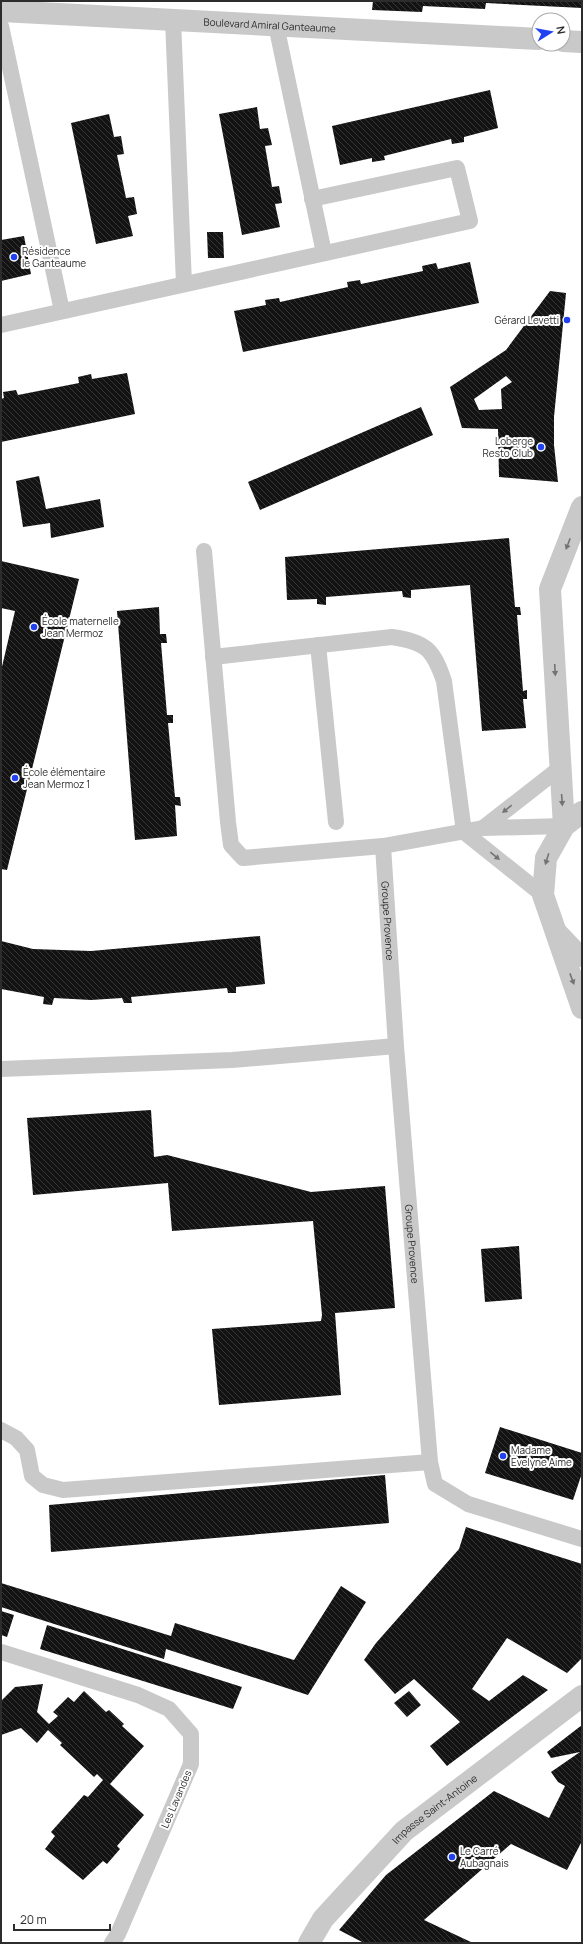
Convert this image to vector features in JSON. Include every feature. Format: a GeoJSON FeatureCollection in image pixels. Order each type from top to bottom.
{"type":"FeatureCollection","features":[{"type":"Feature","properties":{"kind":"street","name":"Boulevard Amiral Ganteaume"},"geometry":{"type":"LineString","coordinates":[[1,11],[41,7],[173,20],[531,39]]}},
{"type":"Feature","properties":{"kind":"street"},"geometry":{"type":"LineString","coordinates":[[571,41],[582,42]]}},
{"type":"Feature","properties":{"kind":"street"},"geometry":{"type":"LineString","coordinates":[[564,826],[550,589],[582,508]]}},
{"type":"Feature","properties":{"kind":"street"},"geometry":{"type":"LineString","coordinates":[[582,812],[564,826],[546,858],[543,895],[582,1008]]}},
{"type":"Feature","properties":{"kind":"street"},"geometry":{"type":"LineString","coordinates":[[554,929],[576,953],[582,956]]}},
{"type":"Feature","properties":{"kind":"street","name":"Impasse Saint-Antoine"},"geometry":{"type":"LineString","coordinates":[[308,1943],[323,1919],[404,1831],[582,1696]]}},
{"type":"Feature","properties":{"kind":"lane"},"geometry":{"type":"LineString","coordinates":[[173,20],[184,284]]}},
{"type":"Feature","properties":{"kind":"lane"},"geometry":{"type":"LineString","coordinates":[[276,25],[324,253]]}},
{"type":"Feature","properties":{"kind":"lane"},"geometry":{"type":"LineString","coordinates":[[1,26],[62,311]]}},
{"type":"Feature","properties":{"kind":"lane"},"geometry":{"type":"LineString","coordinates":[[1,325],[470,221],[457,168],[312,199]]}},
{"type":"Feature","properties":{"kind":"lane"},"geometry":{"type":"LineString","coordinates":[[204,551],[231,846],[243,858],[383,846],[483,828],[564,826]]}},
{"type":"Feature","properties":{"kind":"lane"},"geometry":{"type":"LineString","coordinates":[[213,657],[392,637],[410,640],[429,649],[438,664],[444,681],[464,832],[543,895]]}},
{"type":"Feature","properties":{"kind":"lane"},"geometry":{"type":"LineString","coordinates":[[318,645],[336,822]]}},
{"type":"Feature","properties":{"kind":"lane"},"geometry":{"type":"LineString","coordinates":[[483,828],[560,768]]}},
{"type":"Feature","properties":{"kind":"lane","name":"Groupe Provence"},"geometry":{"type":"LineString","coordinates":[[383,846],[396,1046],[430,1462],[435,1484],[468,1504],[582,1539]]}},
{"type":"Feature","properties":{"kind":"lane"},"geometry":{"type":"LineString","coordinates":[[1,1069],[232,1060],[396,1046]]}},
{"type":"Feature","properties":{"kind":"lane"},"geometry":{"type":"LineString","coordinates":[[1,1430],[16,1438],[27,1450],[32,1476],[43,1485],[63,1490],[430,1462]]}},
{"type":"Feature","properties":{"kind":"lane","name":"Les Lavandes"},"geometry":{"type":"LineString","coordinates":[[1,1652],[138,1695],[169,1709],[191,1734],[191,1764],[118,1934],[112,1943]]}},
{"type":"Feature","properties":{"kind":"building"},"geometry":{"type":"Polygon","coordinates":[[[373,1],[582,1],[582,8],[486,3],[485,9],[423,6],[422,12],[372,10],[373,1]]]}},
{"type":"Feature","properties":{"kind":"building"},"geometry":{"type":"Polygon","coordinates":[[[490,90],[498,128],[464,137],[464,142],[452,144],[451,139],[384,156],[385,160],[372,162],[372,158],[340,165],[332,126],[490,90]]]}},
{"type":"Feature","properties":{"kind":"building"},"geometry":{"type":"Polygon","coordinates":[[[257,107],[260,129],[268,128],[272,145],[265,146],[272,187],[279,186],[282,203],[275,204],[280,227],[242,235],[219,114],[257,107]]]}},
{"type":"Feature","properties":{"kind":"building"},"geometry":{"type":"Polygon","coordinates":[[[109,114],[114,137],[121,136],[124,154],[117,155],[126,198],[134,197],[137,214],[128,216],[133,236],[96,244],[71,123],[109,114]]]}},
{"type":"Feature","properties":{"kind":"building"},"geometry":{"type":"Polygon","coordinates":[[[207,232],[223,232],[224,258],[208,258],[207,232]]]}},
{"type":"Feature","properties":{"kind":"building","name":"Résidence le Ganteaume"},"geometry":{"type":"Polygon","coordinates":[[[24,236],[31,274],[1,281],[1,240],[24,236]]]}},
{"type":"Feature","properties":{"kind":"building"},"geometry":{"type":"Polygon","coordinates":[[[470,262],[479,303],[243,352],[234,311],[266,305],[265,300],[279,298],[280,302],[348,287],[347,282],[360,280],[361,284],[423,271],[422,266],[436,263],[438,269],[470,262]]]}},
{"type":"Feature","properties":{"kind":"building"},"geometry":{"type":"Polygon","coordinates":[[[550,291],[566,293],[554,417],[554,445],[558,482],[499,477],[498,429],[462,428],[450,387],[506,350],[550,291]],[[506,376],[474,399],[479,410],[502,409],[501,389],[512,382],[506,376]]]}},
{"type":"Feature","properties":{"kind":"building"},"geometry":{"type":"Polygon","coordinates":[[[127,373],[135,414],[1,442],[1,399],[4,398],[3,392],[16,390],[18,395],[79,383],[78,377],[91,374],[92,379],[127,373]]]}},
{"type":"Feature","properties":{"kind":"building"},"geometry":{"type":"Polygon","coordinates":[[[421,407],[433,435],[260,510],[248,482],[421,407]]]}},
{"type":"Feature","properties":{"kind":"building"},"geometry":{"type":"Polygon","coordinates":[[[39,476],[46,509],[100,499],[104,527],[51,538],[50,523],[23,527],[16,481],[39,476]]]}},
{"type":"Feature","properties":{"kind":"building"},"geometry":{"type":"Polygon","coordinates":[[[509,538],[515,607],[520,607],[521,615],[517,615],[523,691],[527,690],[527,699],[523,699],[526,728],[482,731],[470,585],[411,590],[411,598],[403,597],[402,591],[326,597],[326,605],[317,604],[317,599],[287,600],[285,557],[509,538]]]}},
{"type":"Feature","properties":{"kind":"building"},"geometry":{"type":"Polygon","coordinates":[[[1,561],[79,579],[7,870],[1,869],[1,671],[15,611],[1,608],[1,561]]]}},
{"type":"Feature","properties":{"kind":"building"},"geometry":{"type":"Polygon","coordinates":[[[159,607],[160,634],[166,634],[167,643],[161,643],[167,715],[173,715],[173,723],[168,723],[175,797],[180,797],[181,806],[175,805],[177,836],[135,840],[117,611],[159,607]]]}},
{"type":"Feature","properties":{"kind":"building"},"geometry":{"type":"Polygon","coordinates":[[[260,936],[265,984],[236,987],[236,993],[228,993],[227,988],[131,997],[132,1003],[124,1003],[122,998],[91,1000],[54,998],[52,1005],[43,1004],[44,997],[1,989],[1,941],[33,949],[91,951],[260,936]]]}},
{"type":"Feature","properties":{"kind":"building"},"geometry":{"type":"Polygon","coordinates":[[[151,1110],[154,1157],[167,1155],[311,1192],[385,1186],[395,1308],[335,1313],[341,1395],[219,1405],[212,1329],[321,1321],[322,1315],[313,1221],[172,1231],[168,1183],[33,1195],[27,1118],[151,1110]]]}},
{"type":"Feature","properties":{"kind":"building"},"geometry":{"type":"Polygon","coordinates":[[[519,1246],[522,1299],[485,1302],[481,1249],[519,1246]]]}},
{"type":"Feature","properties":{"kind":"building"},"geometry":{"type":"Polygon","coordinates":[[[500,1427],[582,1453],[582,1473],[573,1500],[485,1473],[500,1427]]]}},
{"type":"Feature","properties":{"kind":"building"},"geometry":{"type":"Polygon","coordinates":[[[385,1475],[389,1523],[51,1552],[49,1505],[385,1475]]]}},
{"type":"Feature","properties":{"kind":"building"},"geometry":{"type":"Polygon","coordinates":[[[466,1527],[582,1564],[582,1658],[567,1673],[507,1638],[472,1689],[489,1701],[523,1675],[548,1690],[447,1766],[430,1746],[460,1722],[414,1679],[395,1694],[364,1660],[376,1643],[459,1549],[466,1527]]]}},
{"type":"Feature","properties":{"kind":"building"},"geometry":{"type":"Polygon","coordinates":[[[1,1583],[171,1636],[175,1623],[294,1660],[341,1586],[366,1602],[308,1695],[166,1649],[164,1659],[1,1607],[1,1583]]]}},
{"type":"Feature","properties":{"kind":"building"},"geometry":{"type":"Polygon","coordinates":[[[1,1611],[14,1615],[7,1637],[1,1635],[1,1611]]]}},
{"type":"Feature","properties":{"kind":"building"},"geometry":{"type":"Polygon","coordinates":[[[47,1625],[242,1687],[233,1709],[40,1649],[47,1625]]]}},
{"type":"Feature","properties":{"kind":"building"},"geometry":{"type":"Polygon","coordinates":[[[43,1684],[37,1712],[49,1724],[58,1716],[53,1712],[68,1697],[74,1702],[84,1691],[106,1712],[109,1710],[124,1724],[122,1726],[144,1746],[110,1784],[144,1815],[117,1846],[120,1849],[107,1864],[103,1861],[83,1880],[45,1849],[55,1836],[51,1832],[84,1795],[88,1797],[103,1780],[97,1774],[94,1777],[60,1745],[62,1743],[48,1730],[37,1743],[21,1728],[1,1735],[1,1701],[15,1687],[43,1684]]]}},
{"type":"Feature","properties":{"kind":"building"},"geometry":{"type":"Polygon","coordinates":[[[409,1691],[421,1705],[407,1717],[394,1703],[409,1691]]]}},
{"type":"Feature","properties":{"kind":"building","name":"Le Carré Aubagnais"},"geometry":{"type":"Polygon","coordinates":[[[582,1725],[582,1841],[567,1870],[511,1844],[424,1920],[473,1943],[364,1943],[339,1930],[386,1875],[494,1791],[549,1818],[565,1786],[558,1782],[551,1772],[580,1752],[551,1758],[547,1752],[582,1725]]]}},
{"type":"Feature","properties":{"kind":"place","name":"Résidence le Ganteaume"},"geometry":{"type":"Point","coordinates":[14,257]}},
{"type":"Feature","properties":{"kind":"place","name":"Gérard Levetti"},"geometry":{"type":"Point","coordinates":[567,320]}},
{"type":"Feature","properties":{"kind":"place","name":"Loberge Resto Club"},"geometry":{"type":"Point","coordinates":[541,447]}},
{"type":"Feature","properties":{"kind":"place","name":"École maternelle Jean Mermoz"},"geometry":{"type":"Point","coordinates":[34,627]}},
{"type":"Feature","properties":{"kind":"place","name":"École élémentaire Jean Mermoz 1"},"geometry":{"type":"Point","coordinates":[15,778]}},
{"type":"Feature","properties":{"kind":"place","name":"Madame Evelyne Aime"},"geometry":{"type":"Point","coordinates":[503,1456]}},
{"type":"Feature","properties":{"kind":"place","name":"Le Carré Aubagnais"},"geometry":{"type":"Point","coordinates":[452,1857]}}]}
